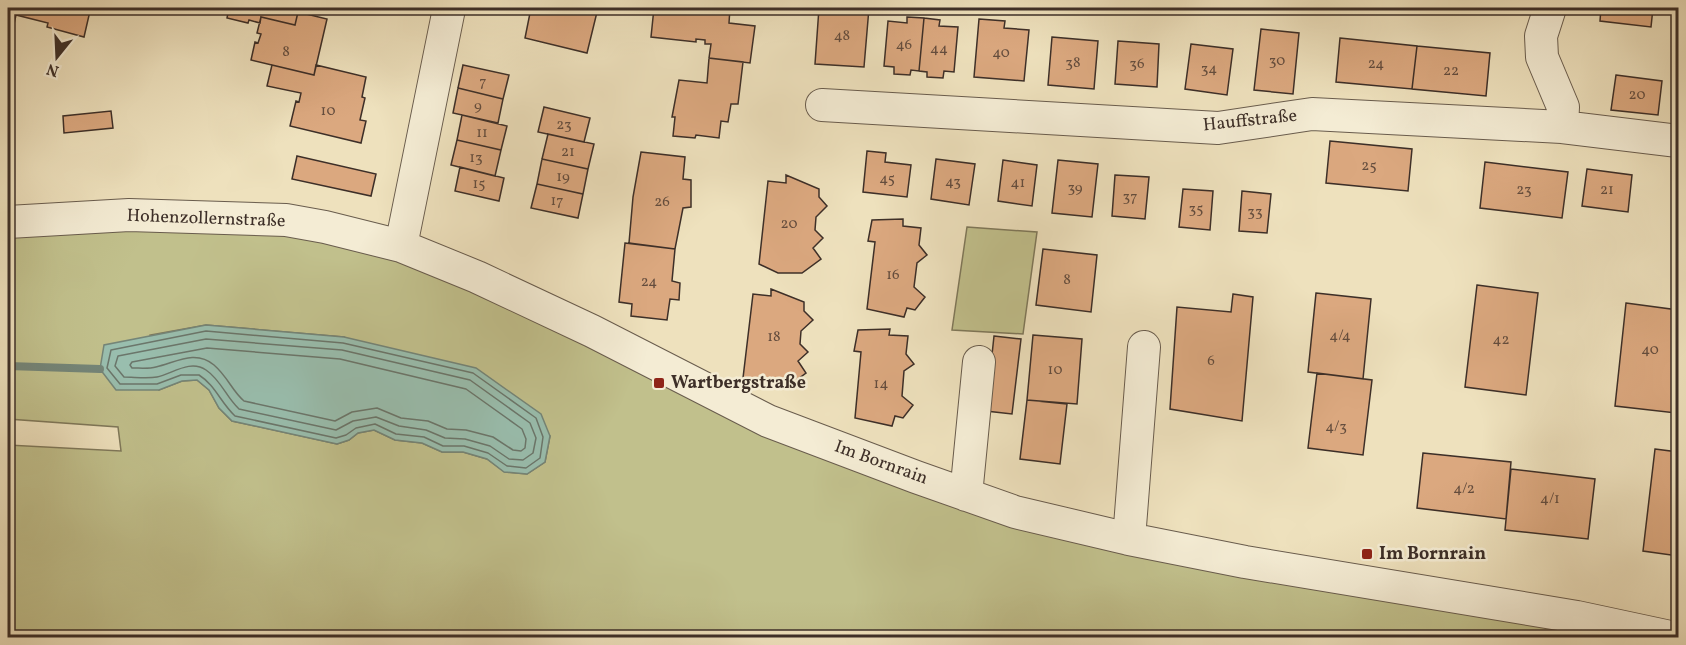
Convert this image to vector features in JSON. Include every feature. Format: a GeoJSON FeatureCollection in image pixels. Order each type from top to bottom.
{"type":"FeatureCollection","features":[{"type":"Feature","properties":{"kind":"street"},"geometry":{"type":"LineString","coordinates":[[1550,8],[1541,36],[1542,57],[1563,107],[1562,127]]}},
{"type":"Feature","properties":{"kind":"street"},"geometry":{"type":"LineString","coordinates":[[401,246],[449,9]]}},
{"type":"Feature","properties":{"kind":"street","name":"Hauffstraße"},"geometry":{"type":"LineString","coordinates":[[822,105],[1218,128],[1312,114],[1562,127],[1678,141]]}},
{"type":"Feature","properties":{"kind":"street","name":"Hohenzollernstraße"},"geometry":{"type":"LineString","coordinates":[[8,222],[129,215],[286,220],[401,246]]}},
{"type":"Feature","properties":{"kind":"street","name":"Im Bornrain"},"geometry":{"type":"LineString","coordinates":[[401,246],[477,277],[592,331],[768,421],[1015,512],[1129,539],[1245,562],[1577,617],[1675,638]]}},
{"type":"Feature","properties":{"kind":"street"},"geometry":{"type":"LineString","coordinates":[[1129,539],[1144,347]]}},
{"type":"Feature","properties":{"kind":"street"},"geometry":{"type":"LineString","coordinates":[[966,495],[979,362]]}},
{"type":"Feature","properties":{"kind":"shaded area"},"geometry":{"type":"Polygon","coordinates":[[[8,222],[325,227],[1015,512],[1577,617],[1579,637],[8,637],[8,445],[121,451],[118,427],[8,419],[8,222]],[[206,325],[150,335],[159,390],[182,381],[197,380],[209,390],[219,408],[232,421],[337,444],[349,440],[358,433],[374,430],[395,440],[422,443],[442,452],[463,452],[487,459],[505,472],[527,474],[545,462],[550,436],[344,337],[206,325]]]}},
{"type":"Feature","properties":{"kind":"shaded area"},"geometry":{"type":"Polygon","coordinates":[[[967,227],[1037,232],[1023,334],[952,330],[967,227]]]}},
{"type":"Feature","properties":{"kind":"water"},"geometry":{"type":"Polygon","coordinates":[[[206,325],[344,337],[476,368],[541,414],[550,436],[545,462],[527,474],[504,472],[487,459],[463,452],[442,452],[422,443],[395,440],[374,430],[358,433],[349,440],[337,444],[232,421],[219,408],[209,390],[197,380],[182,381],[159,390],[116,390],[100,369],[104,345],[206,325]]]}},
{"type":"Feature","properties":{"kind":"building"},"geometry":{"type":"Polygon","coordinates":[[[8,8],[84,8],[90,11],[84,37],[47,27],[48,23],[16,15],[14,24],[8,22],[8,8]]]}},
{"type":"Feature","properties":{"kind":"building"},"geometry":{"type":"Polygon","coordinates":[[[229,8],[299,8],[295,25],[261,17],[260,23],[227,18],[229,8]]]}},
{"type":"Feature","properties":{"kind":"building"},"geometry":{"type":"Polygon","coordinates":[[[531,8],[598,8],[587,53],[525,38],[531,8]]]}},
{"type":"Feature","properties":{"kind":"building"},"geometry":{"type":"Polygon","coordinates":[[[654,8],[730,8],[729,23],[755,26],[750,63],[709,58],[711,44],[705,44],[705,40],[696,39],[696,42],[651,37],[654,8]]]}},
{"type":"Feature","properties":{"kind":"building"},"geometry":{"type":"Polygon","coordinates":[[[819,8],[869,8],[864,67],[815,64],[819,8]]]}},
{"type":"Feature","properties":{"kind":"building"},"geometry":{"type":"Polygon","coordinates":[[[1601,8],[1653,8],[1651,27],[1600,21],[1601,8]]]}},
{"type":"Feature","properties":{"kind":"building"},"geometry":{"type":"Polygon","coordinates":[[[298,12],[327,19],[314,75],[251,60],[255,42],[258,43],[261,34],[257,33],[261,17],[295,25],[298,12]]]}},
{"type":"Feature","properties":{"kind":"building"},"geometry":{"type":"Polygon","coordinates":[[[907,17],[924,18],[919,71],[911,70],[910,75],[894,74],[894,67],[884,66],[888,21],[907,23],[907,17]]]}},
{"type":"Feature","properties":{"kind":"building"},"geometry":{"type":"Polygon","coordinates":[[[924,18],[940,20],[939,26],[958,27],[954,72],[944,71],[943,78],[927,77],[927,72],[919,71],[924,18]]]}},
{"type":"Feature","properties":{"kind":"building"},"geometry":{"type":"Polygon","coordinates":[[[979,19],[1005,21],[1004,28],[1029,30],[1024,81],[974,77],[979,19]]]}},
{"type":"Feature","properties":{"kind":"building"},"geometry":{"type":"Polygon","coordinates":[[[1261,29],[1299,33],[1293,94],[1254,90],[1261,29]]]}},
{"type":"Feature","properties":{"kind":"building"},"geometry":{"type":"Polygon","coordinates":[[[1052,37],[1098,41],[1094,89],[1048,85],[1052,37]]]}},
{"type":"Feature","properties":{"kind":"building"},"geometry":{"type":"Polygon","coordinates":[[[1340,38],[1417,46],[1412,89],[1336,82],[1340,38]]]}},
{"type":"Feature","properties":{"kind":"building"},"geometry":{"type":"Polygon","coordinates":[[[1118,41],[1159,44],[1157,87],[1115,84],[1118,41]]]}},
{"type":"Feature","properties":{"kind":"building"},"geometry":{"type":"Polygon","coordinates":[[[1191,44],[1233,49],[1227,95],[1185,89],[1191,44]]]}},
{"type":"Feature","properties":{"kind":"building"},"geometry":{"type":"Polygon","coordinates":[[[1417,46],[1490,53],[1486,96],[1412,89],[1417,46]]]}},
{"type":"Feature","properties":{"kind":"building"},"geometry":{"type":"Polygon","coordinates":[[[709,58],[743,62],[738,104],[731,104],[728,122],[721,121],[719,138],[696,135],[695,138],[673,136],[675,117],[672,117],[679,80],[707,83],[709,58]]]}},
{"type":"Feature","properties":{"kind":"building"},"geometry":{"type":"Polygon","coordinates":[[[272,65],[314,75],[316,65],[366,77],[362,97],[365,98],[360,120],[366,121],[361,143],[290,126],[296,101],[299,102],[301,93],[267,86],[272,65]]]}},
{"type":"Feature","properties":{"kind":"building"},"geometry":{"type":"Polygon","coordinates":[[[463,65],[509,75],[503,99],[458,88],[463,65]]]}},
{"type":"Feature","properties":{"kind":"building"},"geometry":{"type":"Polygon","coordinates":[[[1616,75],[1662,81],[1658,115],[1611,110],[1616,75]]]}},
{"type":"Feature","properties":{"kind":"building"},"geometry":{"type":"Polygon","coordinates":[[[458,88],[503,99],[498,123],[453,113],[458,88]]]}},
{"type":"Feature","properties":{"kind":"building"},"geometry":{"type":"Polygon","coordinates":[[[544,107],[590,118],[584,142],[538,132],[544,107]]]}},
{"type":"Feature","properties":{"kind":"building"},"geometry":{"type":"Polygon","coordinates":[[[111,111],[113,128],[64,133],[63,116],[111,111]]]}},
{"type":"Feature","properties":{"kind":"building"},"geometry":{"type":"Polygon","coordinates":[[[462,115],[507,126],[501,150],[457,140],[462,115]]]}},
{"type":"Feature","properties":{"kind":"building"},"geometry":{"type":"Polygon","coordinates":[[[548,134],[594,144],[588,169],[542,159],[548,134]]]}},
{"type":"Feature","properties":{"kind":"building"},"geometry":{"type":"Polygon","coordinates":[[[457,140],[501,150],[495,176],[451,165],[457,140]]]}},
{"type":"Feature","properties":{"kind":"building"},"geometry":{"type":"Polygon","coordinates":[[[1330,141],[1412,149],[1408,191],[1326,183],[1330,141]]]}},
{"type":"Feature","properties":{"kind":"building"},"geometry":{"type":"Polygon","coordinates":[[[867,151],[886,153],[885,162],[911,165],[907,197],[863,192],[867,151]]]}},
{"type":"Feature","properties":{"kind":"building"},"geometry":{"type":"Polygon","coordinates":[[[641,152],[685,157],[683,179],[691,180],[691,207],[683,208],[675,249],[629,243],[633,197],[641,152]]]}},
{"type":"Feature","properties":{"kind":"building"},"geometry":{"type":"Polygon","coordinates":[[[297,156],[376,174],[371,196],[292,179],[297,156]]]}},
{"type":"Feature","properties":{"kind":"building"},"geometry":{"type":"Polygon","coordinates":[[[542,159],[588,169],[583,194],[537,184],[542,159]]]}},
{"type":"Feature","properties":{"kind":"building"},"geometry":{"type":"Polygon","coordinates":[[[936,159],[975,164],[969,205],[931,199],[936,159]]]}},
{"type":"Feature","properties":{"kind":"building"},"geometry":{"type":"Polygon","coordinates":[[[1003,160],[1037,165],[1032,206],[998,201],[1003,160]]]}},
{"type":"Feature","properties":{"kind":"building"},"geometry":{"type":"Polygon","coordinates":[[[1058,160],[1098,164],[1092,217],[1052,213],[1058,160]]]}},
{"type":"Feature","properties":{"kind":"building"},"geometry":{"type":"Polygon","coordinates":[[[1485,162],[1568,172],[1562,218],[1480,208],[1485,162]]]}},
{"type":"Feature","properties":{"kind":"building"},"geometry":{"type":"Polygon","coordinates":[[[460,167],[504,178],[499,201],[455,191],[460,167]]]}},
{"type":"Feature","properties":{"kind":"building"},"geometry":{"type":"Polygon","coordinates":[[[1587,169],[1632,175],[1628,212],[1582,206],[1587,169]]]}},
{"type":"Feature","properties":{"kind":"building"},"geometry":{"type":"Polygon","coordinates":[[[786,175],[819,189],[819,197],[827,206],[816,217],[815,230],[823,238],[813,248],[821,259],[802,273],[778,273],[759,264],[768,181],[786,183],[786,175]]]}},
{"type":"Feature","properties":{"kind":"building"},"geometry":{"type":"Polygon","coordinates":[[[1115,175],[1149,177],[1145,219],[1112,216],[1115,175]]]}},
{"type":"Feature","properties":{"kind":"building"},"geometry":{"type":"Polygon","coordinates":[[[537,184],[583,194],[578,218],[531,208],[537,184]]]}},
{"type":"Feature","properties":{"kind":"building"},"geometry":{"type":"Polygon","coordinates":[[[1183,189],[1213,191],[1210,230],[1179,227],[1183,189]]]}},
{"type":"Feature","properties":{"kind":"building"},"geometry":{"type":"Polygon","coordinates":[[[1242,191],[1271,194],[1267,233],[1239,231],[1242,191]]]}},
{"type":"Feature","properties":{"kind":"building"},"geometry":{"type":"Polygon","coordinates":[[[903,219],[903,226],[921,228],[919,245],[927,255],[917,263],[914,287],[925,297],[915,310],[907,308],[904,317],[867,309],[875,242],[868,241],[872,220],[903,219]]]}},
{"type":"Feature","properties":{"kind":"building"},"geometry":{"type":"Polygon","coordinates":[[[625,243],[675,249],[672,281],[680,283],[679,300],[670,299],[667,320],[631,316],[632,304],[619,302],[625,243]]]}},
{"type":"Feature","properties":{"kind":"building"},"geometry":{"type":"Polygon","coordinates":[[[1043,249],[1097,255],[1091,312],[1036,305],[1043,249]]]}},
{"type":"Feature","properties":{"kind":"building"},"geometry":{"type":"Polygon","coordinates":[[[1477,285],[1538,293],[1526,395],[1465,387],[1477,285]]]}},
{"type":"Feature","properties":{"kind":"building"},"geometry":{"type":"Polygon","coordinates":[[[771,289],[804,302],[804,311],[813,320],[801,331],[800,344],[808,352],[798,361],[806,373],[787,387],[763,386],[743,378],[753,294],[771,296],[771,289]]]}},
{"type":"Feature","properties":{"kind":"building"},"geometry":{"type":"Polygon","coordinates":[[[1316,293],[1371,299],[1363,379],[1308,372],[1316,293]]]}},
{"type":"Feature","properties":{"kind":"building"},"geometry":{"type":"Polygon","coordinates":[[[1233,294],[1253,297],[1242,421],[1170,409],[1177,307],[1231,312],[1233,294]]]}},
{"type":"Feature","properties":{"kind":"building"},"geometry":{"type":"Polygon","coordinates":[[[1626,303],[1678,310],[1676,413],[1615,406],[1626,303]]]}},
{"type":"Feature","properties":{"kind":"building"},"geometry":{"type":"Polygon","coordinates":[[[890,329],[889,335],[908,336],[906,354],[914,364],[904,371],[902,396],[913,405],[903,418],[895,416],[892,426],[855,418],[861,352],[854,351],[858,330],[890,329]]]}},
{"type":"Feature","properties":{"kind":"building"},"geometry":{"type":"Polygon","coordinates":[[[1033,335],[1082,339],[1077,404],[1027,400],[1033,335]]]}},
{"type":"Feature","properties":{"kind":"building"},"geometry":{"type":"Polygon","coordinates":[[[994,336],[1021,339],[1012,414],[986,411],[994,336]]]}},
{"type":"Feature","properties":{"kind":"building"},"geometry":{"type":"Polygon","coordinates":[[[1317,373],[1372,380],[1363,455],[1308,448],[1317,373]]]}},
{"type":"Feature","properties":{"kind":"building"},"geometry":{"type":"Polygon","coordinates":[[[1027,400],[1067,404],[1060,464],[1020,459],[1027,400]]]}},
{"type":"Feature","properties":{"kind":"building"},"geometry":{"type":"Polygon","coordinates":[[[1655,449],[1678,452],[1678,556],[1643,551],[1655,449]]]}},
{"type":"Feature","properties":{"kind":"building"},"geometry":{"type":"Polygon","coordinates":[[[1423,453],[1511,462],[1506,519],[1417,508],[1423,453]]]}},
{"type":"Feature","properties":{"kind":"building"},"geometry":{"type":"Polygon","coordinates":[[[1511,469],[1595,479],[1588,539],[1505,530],[1511,469]]]}},
{"type":"Feature","properties":{"kind":"waterway"},"geometry":{"type":"LineString","coordinates":[[8,366],[100,369]]}},
{"type":"Feature","properties":{"kind":"place","name":"Wartbergstraße"},"geometry":{"type":"Point","coordinates":[659,383]}},
{"type":"Feature","properties":{"kind":"place","name":"Im Bornrain"},"geometry":{"type":"Point","coordinates":[1367,554]}}]}
